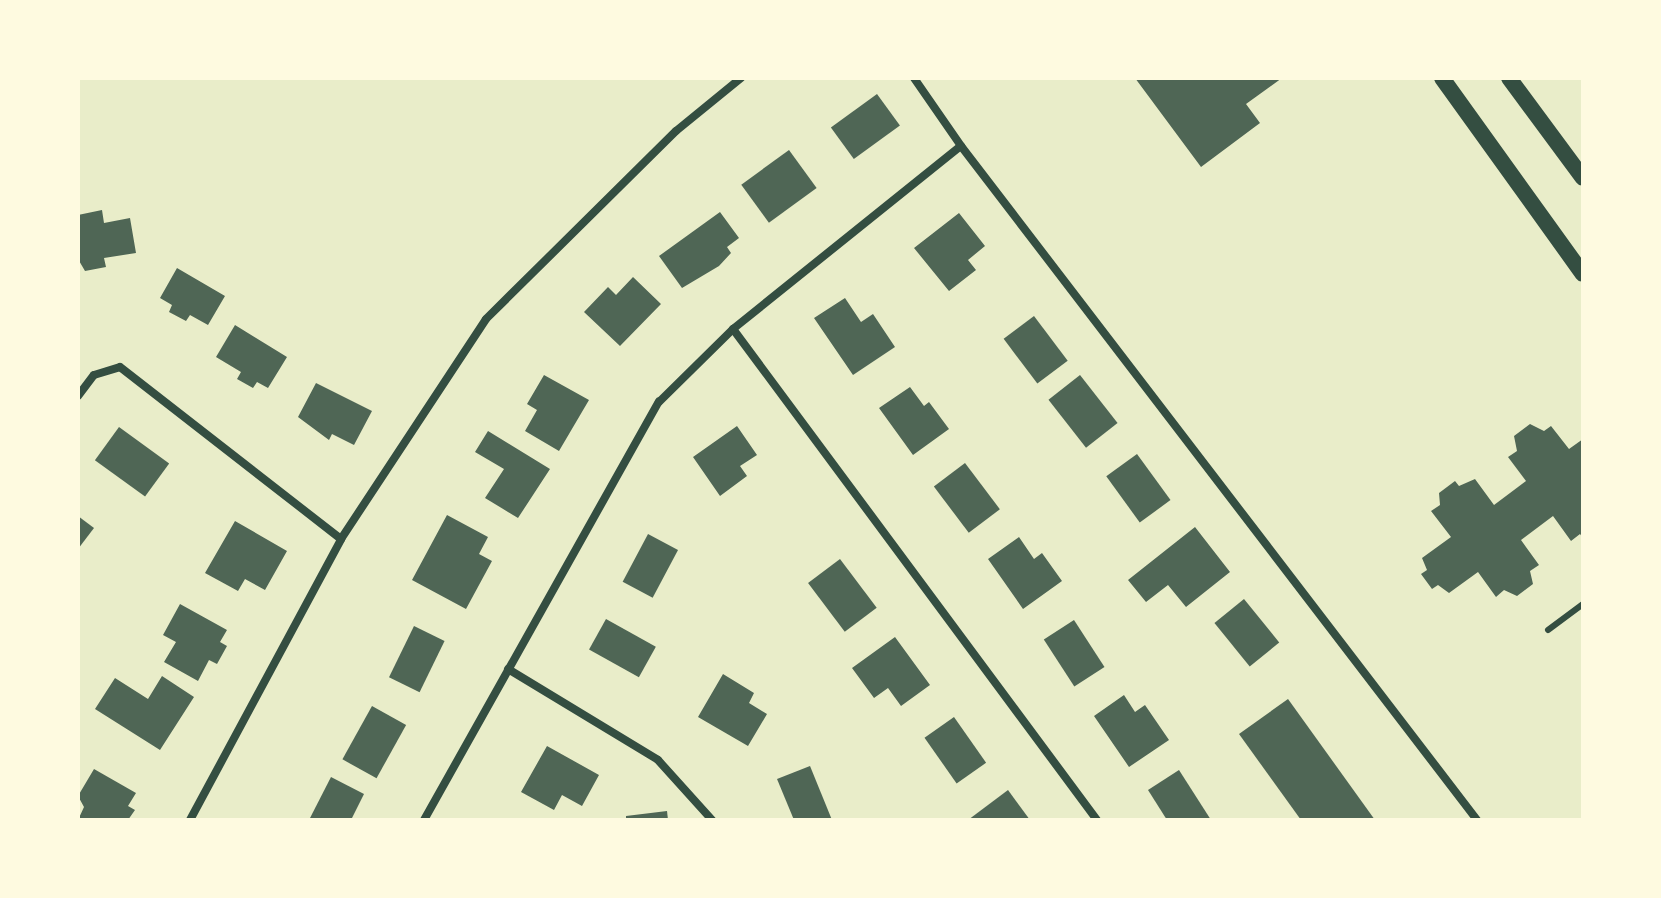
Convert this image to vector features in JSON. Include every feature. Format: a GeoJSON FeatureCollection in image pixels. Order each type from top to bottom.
{"type":"FeatureCollection","features":[{"type":"Feature","properties":{"kind":"main road"},"geometry":{"type":"LineString","coordinates":[[1442,78],[1583,274]]}},
{"type":"Feature","properties":{"kind":"main road"},"geometry":{"type":"LineString","coordinates":[[1509,78],[1583,178]]}},
{"type":"Feature","properties":{"kind":"street"},"geometry":{"type":"LineString","coordinates":[[190,820],[341,539],[486,319],[676,131],[741,78]]}},
{"type":"Feature","properties":{"kind":"street"},"geometry":{"type":"LineString","coordinates":[[914,78],[961,146],[1477,820]]}},
{"type":"Feature","properties":{"kind":"street"},"geometry":{"type":"LineString","coordinates":[[424,820],[659,402],[733,329],[961,146]]}},
{"type":"Feature","properties":{"kind":"street"},"geometry":{"type":"LineString","coordinates":[[733,329],[1097,820]]}},
{"type":"Feature","properties":{"kind":"street"},"geometry":{"type":"LineString","coordinates":[[78,396],[94,375],[120,367],[341,539]]}},
{"type":"Feature","properties":{"kind":"street"},"geometry":{"type":"LineString","coordinates":[[508,669],[658,760],[712,820]]}},
{"type":"Feature","properties":{"kind":"lane"},"geometry":{"type":"LineString","coordinates":[[1548,630],[1583,604]]}},
{"type":"Feature","properties":{"kind":"building"},"geometry":{"type":"Polygon","coordinates":[[[1135,78],[1282,78],[1246,104],[1260,123],[1201,167],[1135,78]]]}},
{"type":"Feature","properties":{"kind":"building"},"geometry":{"type":"Polygon","coordinates":[[[877,94],[900,126],[854,159],[831,128],[877,94]]]}},
{"type":"Feature","properties":{"kind":"building"},"geometry":{"type":"Polygon","coordinates":[[[789,150],[817,188],[769,223],[741,185],[789,150]]]}},
{"type":"Feature","properties":{"kind":"building"},"geometry":{"type":"Polygon","coordinates":[[[102,210],[104,223],[130,218],[136,253],[104,258],[106,267],[85,271],[78,259],[78,215],[102,210]]]}},
{"type":"Feature","properties":{"kind":"building"},"geometry":{"type":"Polygon","coordinates":[[[720,212],[739,238],[727,247],[731,253],[719,266],[682,288],[659,256],[720,212]]]}},
{"type":"Feature","properties":{"kind":"building"},"geometry":{"type":"Polygon","coordinates":[[[959,213],[985,246],[968,260],[976,270],[949,291],[914,248],[959,213]]]}},
{"type":"Feature","properties":{"kind":"building"},"geometry":{"type":"Polygon","coordinates":[[[177,268],[225,296],[208,325],[190,315],[186,321],[169,312],[172,305],[160,298],[177,268]]]}},
{"type":"Feature","properties":{"kind":"building"},"geometry":{"type":"Polygon","coordinates":[[[633,277],[661,304],[620,346],[584,312],[608,287],[616,295],[633,277]]]}},
{"type":"Feature","properties":{"kind":"building"},"geometry":{"type":"Polygon","coordinates":[[[845,298],[861,322],[873,314],[895,347],[853,375],[814,318],[845,298]]]}},
{"type":"Feature","properties":{"kind":"building"},"geometry":{"type":"Polygon","coordinates":[[[1034,316],[1068,361],[1037,384],[1004,339],[1034,316]]]}},
{"type":"Feature","properties":{"kind":"building"},"geometry":{"type":"Polygon","coordinates":[[[235,325],[287,357],[268,388],[257,382],[253,388],[237,379],[241,372],[216,357],[235,325]]]}},
{"type":"Feature","properties":{"kind":"building"},"geometry":{"type":"Polygon","coordinates":[[[544,375],[589,400],[559,451],[525,431],[537,410],[527,404],[544,375]]]}},
{"type":"Feature","properties":{"kind":"building"},"geometry":{"type":"Polygon","coordinates":[[[1080,375],[1118,423],[1086,448],[1048,400],[1080,375]]]}},
{"type":"Feature","properties":{"kind":"building"},"geometry":{"type":"Polygon","coordinates":[[[316,383],[372,411],[354,445],[332,434],[329,440],[298,417],[316,383]]]}},
{"type":"Feature","properties":{"kind":"building"},"geometry":{"type":"Polygon","coordinates":[[[910,387],[924,406],[929,402],[949,429],[913,455],[879,408],[910,387]]]}},
{"type":"Feature","properties":{"kind":"building"},"geometry":{"type":"Polygon","coordinates":[[[1530,424],[1544,431],[1551,426],[1569,449],[1583,439],[1583,538],[1580,534],[1571,541],[1553,516],[1521,540],[1539,565],[1530,571],[1533,584],[1517,596],[1504,590],[1496,597],[1478,572],[1449,593],[1438,585],[1432,589],[1421,574],[1427,570],[1422,558],[1451,537],[1431,511],[1440,505],[1439,493],[1455,481],[1459,486],[1475,479],[1494,505],[1526,481],[1508,457],[1517,451],[1514,436],[1530,424]]]}},
{"type":"Feature","properties":{"kind":"building"},"geometry":{"type":"Polygon","coordinates":[[[737,426],[757,455],[740,466],[747,476],[720,496],[693,457],[737,426]]]}},
{"type":"Feature","properties":{"kind":"building"},"geometry":{"type":"Polygon","coordinates":[[[119,427],[169,463],[145,497],[95,460],[119,427]]]}},
{"type":"Feature","properties":{"kind":"building"},"geometry":{"type":"Polygon","coordinates":[[[488,431],[550,469],[518,518],[485,498],[504,469],[475,452],[488,431]]]}},
{"type":"Feature","properties":{"kind":"building"},"geometry":{"type":"Polygon","coordinates":[[[1137,454],[1171,500],[1140,522],[1106,476],[1137,454]]]}},
{"type":"Feature","properties":{"kind":"building"},"geometry":{"type":"Polygon","coordinates":[[[965,463],[1000,509],[969,533],[934,486],[965,463]]]}},
{"type":"Feature","properties":{"kind":"building"},"geometry":{"type":"Polygon","coordinates":[[[447,515],[488,537],[479,554],[492,561],[466,609],[412,580],[447,515]]]}},
{"type":"Feature","properties":{"kind":"building"},"geometry":{"type":"Polygon","coordinates":[[[78,516],[94,528],[78,549],[78,516]]]}},
{"type":"Feature","properties":{"kind":"building"},"geometry":{"type":"Polygon","coordinates":[[[235,521],[287,551],[265,590],[245,579],[238,591],[205,573],[235,521]]]}},
{"type":"Feature","properties":{"kind":"building"},"geometry":{"type":"Polygon","coordinates":[[[1195,527],[1230,572],[1186,607],[1168,585],[1146,602],[1128,580],[1195,527]]]}},
{"type":"Feature","properties":{"kind":"building"},"geometry":{"type":"Polygon","coordinates":[[[648,534],[678,550],[653,598],[623,582],[648,534]]]}},
{"type":"Feature","properties":{"kind":"building"},"geometry":{"type":"Polygon","coordinates":[[[1019,537],[1034,559],[1042,553],[1062,581],[1023,609],[988,559],[1019,537]]]}},
{"type":"Feature","properties":{"kind":"building"},"geometry":{"type":"Polygon","coordinates":[[[840,559],[877,608],[845,632],[808,583],[840,559]]]}},
{"type":"Feature","properties":{"kind":"building"},"geometry":{"type":"Polygon","coordinates":[[[1244,599],[1279,643],[1250,666],[1214,623],[1244,599]]]}},
{"type":"Feature","properties":{"kind":"building"},"geometry":{"type":"Polygon","coordinates":[[[180,604],[227,630],[220,642],[227,646],[217,664],[209,660],[198,681],[164,662],[176,642],[163,635],[180,604]]]}},
{"type":"Feature","properties":{"kind":"building"},"geometry":{"type":"Polygon","coordinates":[[[606,619],[656,647],[639,677],[589,650],[606,619]]]}},
{"type":"Feature","properties":{"kind":"building"},"geometry":{"type":"Polygon","coordinates":[[[1074,620],[1104,667],[1074,687],[1044,640],[1074,620]]]}},
{"type":"Feature","properties":{"kind":"building"},"geometry":{"type":"Polygon","coordinates":[[[414,626],[445,641],[420,692],[389,677],[414,626]]]}},
{"type":"Feature","properties":{"kind":"building"},"geometry":{"type":"Polygon","coordinates":[[[895,637],[930,685],[901,706],[888,688],[874,698],[852,668],[895,637]]]}},
{"type":"Feature","properties":{"kind":"building"},"geometry":{"type":"Polygon","coordinates":[[[723,674],[754,693],[749,703],[767,714],[748,746],[698,717],[723,674]]]}},
{"type":"Feature","properties":{"kind":"building"},"geometry":{"type":"Polygon","coordinates":[[[162,676],[194,697],[160,750],[95,709],[115,678],[148,699],[162,676]]]}},
{"type":"Feature","properties":{"kind":"building"},"geometry":{"type":"Polygon","coordinates":[[[1124,695],[1135,712],[1145,705],[1169,740],[1129,767],[1094,716],[1124,695]]]}},
{"type":"Feature","properties":{"kind":"building"},"geometry":{"type":"Polygon","coordinates":[[[1288,699],[1375,820],[1301,820],[1239,734],[1288,699]]]}},
{"type":"Feature","properties":{"kind":"building"},"geometry":{"type":"Polygon","coordinates":[[[372,706],[406,725],[377,778],[342,759],[372,706]]]}},
{"type":"Feature","properties":{"kind":"building"},"geometry":{"type":"Polygon","coordinates":[[[954,717],[986,763],[957,784],[925,738],[954,717]]]}},
{"type":"Feature","properties":{"kind":"building"},"geometry":{"type":"Polygon","coordinates":[[[547,746],[599,775],[582,806],[562,795],[554,810],[521,792],[547,746]]]}},
{"type":"Feature","properties":{"kind":"building"},"geometry":{"type":"Polygon","coordinates":[[[810,766],[832,820],[794,820],[777,779],[810,766]]]}},
{"type":"Feature","properties":{"kind":"building"},"geometry":{"type":"Polygon","coordinates":[[[94,769],[136,793],[128,806],[135,810],[128,820],[78,820],[84,807],[78,796],[94,769]]]}},
{"type":"Feature","properties":{"kind":"building"},"geometry":{"type":"Polygon","coordinates":[[[1179,770],[1211,820],[1167,820],[1148,790],[1179,770]]]}},
{"type":"Feature","properties":{"kind":"building"},"geometry":{"type":"Polygon","coordinates":[[[331,777],[364,794],[351,820],[309,820],[331,777]]]}},
{"type":"Feature","properties":{"kind":"building"},"geometry":{"type":"Polygon","coordinates":[[[1008,790],[1030,820],[968,820],[1008,790]]]}},
{"type":"Feature","properties":{"kind":"building"},"geometry":{"type":"Polygon","coordinates":[[[667,811],[668,820],[626,820],[626,816],[667,811]]]}}]}
